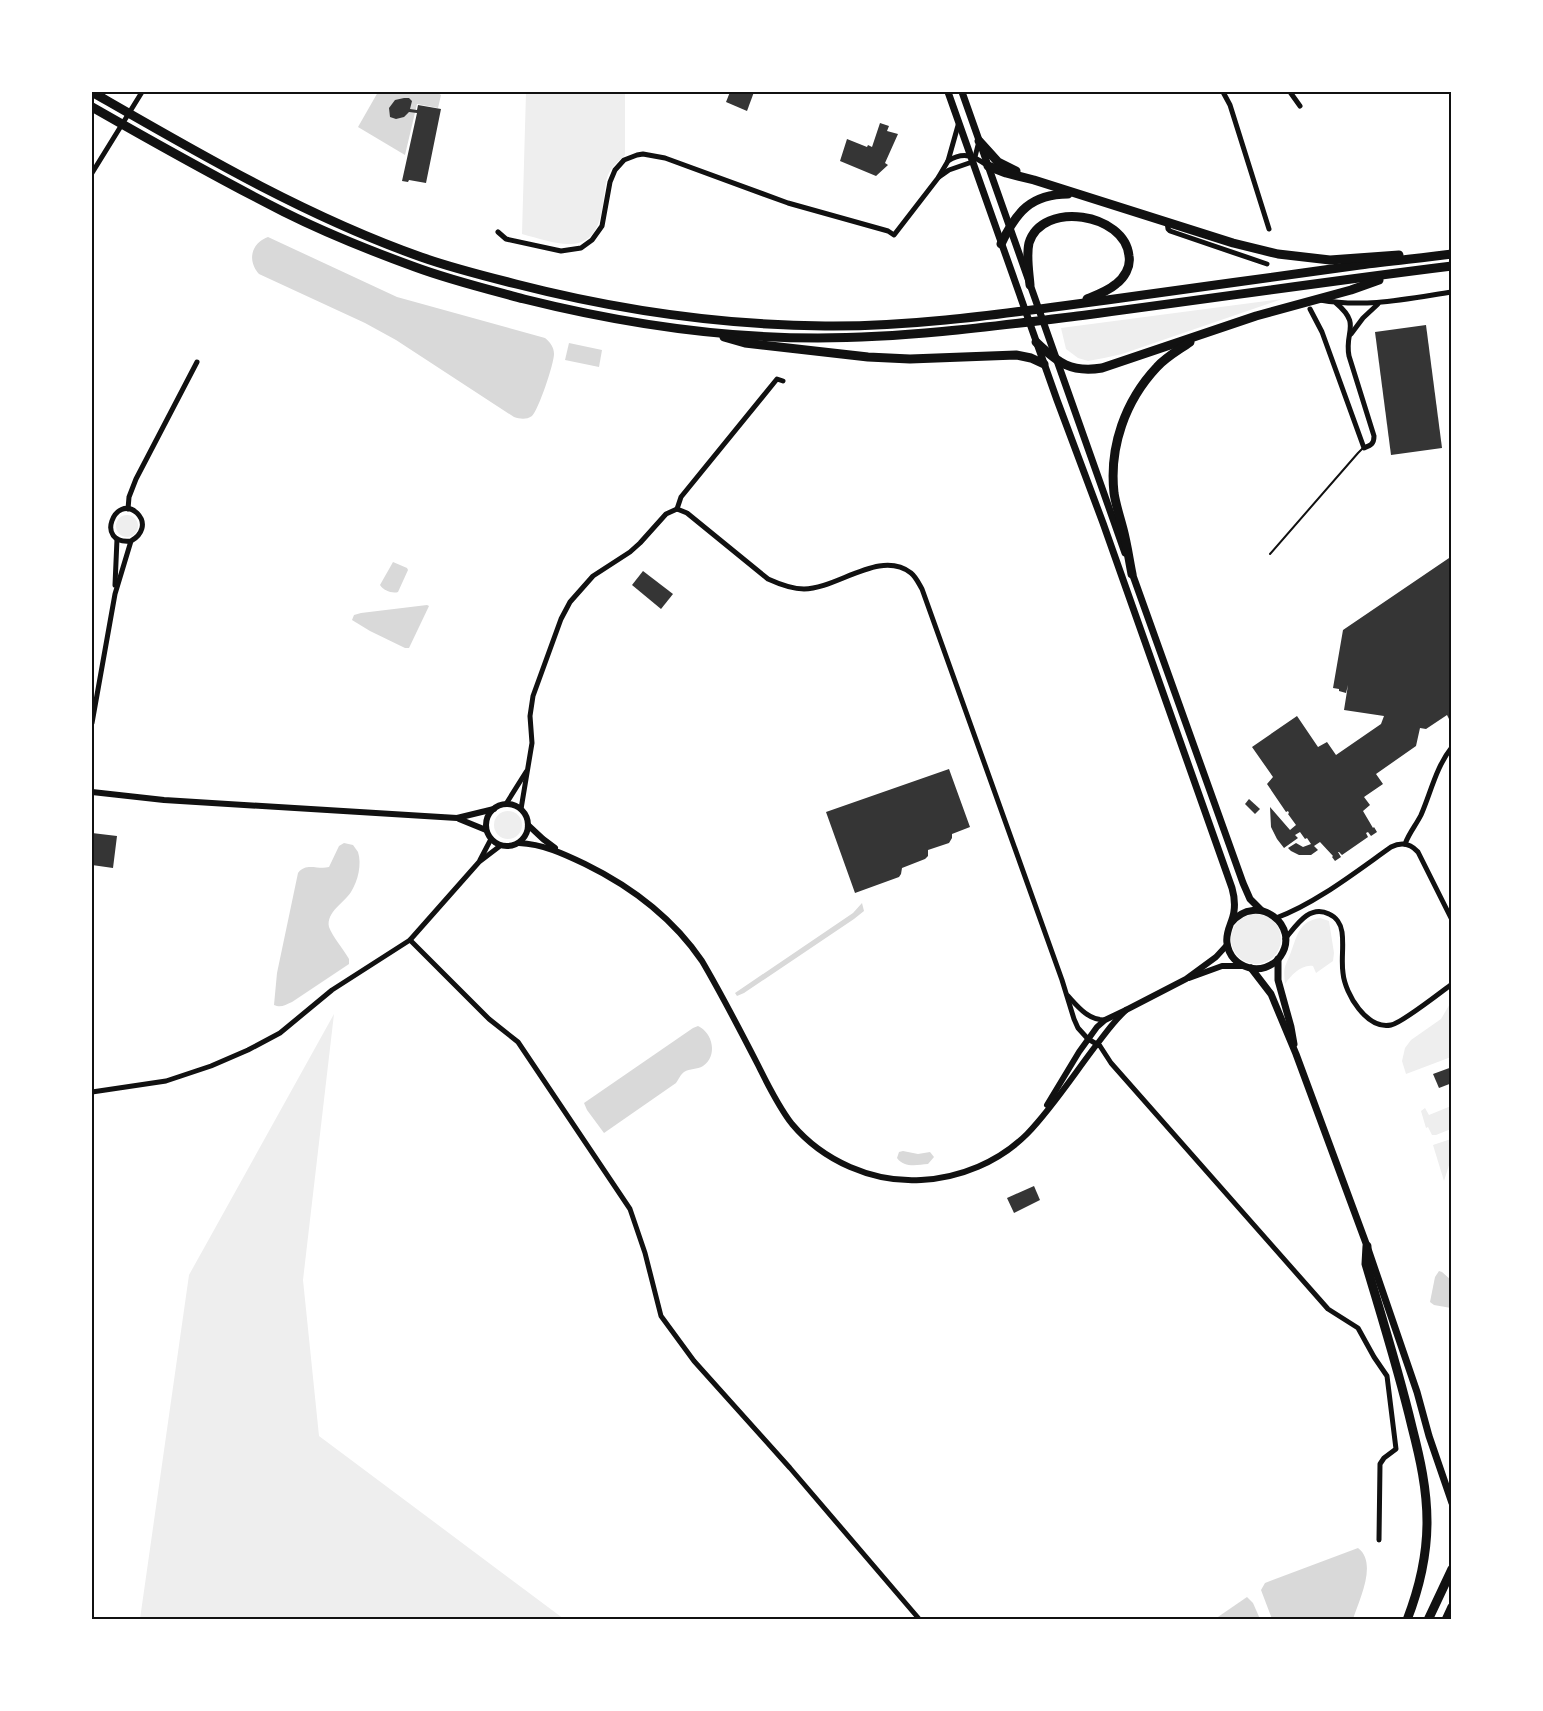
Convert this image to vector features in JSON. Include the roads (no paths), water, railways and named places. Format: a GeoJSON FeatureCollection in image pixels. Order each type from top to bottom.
{"type":"FeatureCollection","features":[{"type":"Feature","properties":{"kind":"highway"},"geometry":{"type":"LineString","coordinates":[[92,92],[293,203],[421,257],[550,293],[665,314],[712,320],[827,326],[918,322],[1002,314],[1448,255]]}},
{"type":"Feature","properties":{"kind":"highway"},"geometry":{"type":"LineString","coordinates":[[92,107],[286,213],[417,268],[482,288],[624,321],[708,332],[817,338],[919,334],[1006,325],[1452,266]]}},
{"type":"Feature","properties":{"kind":"highway"},"geometry":{"type":"LineString","coordinates":[[979,141],[1004,166],[1034,180]]}},
{"type":"Feature","properties":{"kind":"highway"},"geometry":{"type":"LineString","coordinates":[[988,166],[1259,250],[1330,260],[1381,255],[1448,255]]}},
{"type":"Feature","properties":{"kind":"highway"},"geometry":{"type":"LineString","coordinates":[[1001,244],[1009,226],[1020,212],[1040,198],[1058,194],[1080,194]]}},
{"type":"Feature","properties":{"kind":"highway"},"geometry":{"type":"LineString","coordinates":[[1030,285],[1029,243],[1044,223],[1056,219],[1079,217],[1096,220],[1117,232],[1124,239],[1130,260],[1127,270],[1114,286],[1077,304]]}},
{"type":"Feature","properties":{"kind":"highway"},"geometry":{"type":"LineString","coordinates":[[1036,342],[1057,360],[1072,368],[1087,371],[1102,369],[1256,316],[1351,290],[1401,273]]}},
{"type":"Feature","properties":{"kind":"highway"},"geometry":{"type":"LineString","coordinates":[[708,332],[745,343],[868,357],[910,359],[1016,355],[1044,364]]}},
{"type":"Feature","properties":{"kind":"highway"},"geometry":{"type":"LineString","coordinates":[[1132,574],[1114,487],[1114,461],[1121,427],[1134,396],[1158,366],[1199,336]]}},
{"type":"Feature","properties":{"kind":"highway"},"geometry":{"type":"LineString","coordinates":[[1367,1246],[1366,1264],[1407,1404],[1420,1459],[1426,1501],[1426,1543],[1423,1564],[1407,1620]]}},
{"type":"Feature","properties":{"kind":"highway"},"geometry":{"type":"LineString","coordinates":[[1428,1620],[1452,1569]]}},
{"type":"Feature","properties":{"kind":"highway"},"geometry":{"type":"LineString","coordinates":[[1446,1620],[1452,1607]]}},
{"type":"Feature","properties":{"kind":"main road"},"geometry":{"type":"LineString","coordinates":[[948,92],[1232,888],[1234,911],[1232,923]]}},
{"type":"Feature","properties":{"kind":"main road"},"geometry":{"type":"LineString","coordinates":[[962,92],[1243,884],[1250,899],[1262,910],[1276,918],[1283,927],[1285,939],[1278,959],[1278,980],[1296,1054]]}},
{"type":"Feature","properties":{"kind":"main road"},"geometry":{"type":"LineString","coordinates":[[1262,910],[1246,912],[1238,916],[1227,933],[1227,945],[1233,958],[1247,967],[1271,994],[1296,1054],[1367,1246],[1452,1503]]}},
{"type":"Feature","properties":{"kind":"main road"},"geometry":{"type":"LineString","coordinates":[[1247,967],[1266,967],[1278,959]]}},
{"type":"Feature","properties":{"kind":"street"},"geometry":{"type":"LineString","coordinates":[[1223,92],[1230,105],[1269,229]]}},
{"type":"Feature","properties":{"kind":"street"},"geometry":{"type":"LineString","coordinates":[[1290,92],[1300,106]]}},
{"type":"Feature","properties":{"kind":"street"},"geometry":{"type":"LineString","coordinates":[[92,173],[142,93]]}},
{"type":"Feature","properties":{"kind":"street"},"geometry":{"type":"LineString","coordinates":[[498,232],[506,239],[561,251],[581,248],[592,240],[602,226],[610,182],[615,170],[624,160],[643,154],[665,158],[788,203],[894,234],[938,178],[948,161],[959,122]]}},
{"type":"Feature","properties":{"kind":"street"},"geometry":{"type":"LineString","coordinates":[[938,178],[973,158],[979,141]]}},
{"type":"Feature","properties":{"kind":"street"},"geometry":{"type":"LineString","coordinates":[[948,161],[958,156],[973,158],[988,166]]}},
{"type":"Feature","properties":{"kind":"street"},"geometry":{"type":"LineString","coordinates":[[1167,222],[1170,231],[1267,264]]}},
{"type":"Feature","properties":{"kind":"street"},"geometry":{"type":"LineString","coordinates":[[1315,300],[1355,305],[1452,292]]}},
{"type":"Feature","properties":{"kind":"street"},"geometry":{"type":"LineString","coordinates":[[1310,309],[1322,332],[1364,448],[1374,442],[1374,436],[1349,356],[1351,323],[1336,303]]}},
{"type":"Feature","properties":{"kind":"street"},"geometry":{"type":"LineString","coordinates":[[1351,334],[1379,303]]}},
{"type":"Feature","properties":{"kind":"street"},"geometry":{"type":"LineString","coordinates":[[128,509],[129,497],[136,479],[196,362]]}},
{"type":"Feature","properties":{"kind":"street"},"geometry":{"type":"LineString","coordinates":[[677,509],[681,497],[754,406],[777,379],[783,381]]}},
{"type":"Feature","properties":{"kind":"street"},"geometry":{"type":"LineString","coordinates":[[128,509],[140,516],[143,527],[137,538],[124,542],[112,534],[110,526],[111,519],[116,512],[128,509]]}},
{"type":"Feature","properties":{"kind":"street"},"geometry":{"type":"LineString","coordinates":[[519,843],[528,832],[527,818],[522,808],[532,744],[530,716],[532,696],[561,619],[570,602],[593,576],[630,552],[666,514],[677,509],[687,513],[761,574],[780,585],[806,589],[875,567],[902,568],[913,574],[922,589],[1078,1028],[1088,1039],[1097,1044],[1328,1309],[1358,1328],[1374,1357],[1388,1376],[1396,1449],[1380,1464],[1379,1540]]}},
{"type":"Feature","properties":{"kind":"street"},"geometry":{"type":"LineString","coordinates":[[115,594],[117,539]]}},
{"type":"Feature","properties":{"kind":"street"},"geometry":{"type":"LineString","coordinates":[[92,723],[115,594],[132,541]]}},
{"type":"Feature","properties":{"kind":"street"},"geometry":{"type":"LineString","coordinates":[[1405,844],[1420,818],[1443,760],[1452,747]]}},
{"type":"Feature","properties":{"kind":"street"},"geometry":{"type":"LineString","coordinates":[[506,804],[527,771]]}},
{"type":"Feature","properties":{"kind":"street"},"geometry":{"type":"LineString","coordinates":[[92,792],[164,800],[457,818],[506,804],[522,808]]}},
{"type":"Feature","properties":{"kind":"street"},"geometry":{"type":"LineString","coordinates":[[494,809],[486,822],[486,830],[491,839],[500,846],[507,847],[519,843],[533,844],[562,853]]}},
{"type":"Feature","properties":{"kind":"street"},"geometry":{"type":"LineString","coordinates":[[457,818],[486,830]]}},
{"type":"Feature","properties":{"kind":"street"},"geometry":{"type":"LineString","coordinates":[[528,825],[562,853],[629,888],[676,928],[711,975],[791,1122],[827,1155],[844,1165],[878,1177],[914,1181],[948,1177],[969,1171],[998,1156],[1028,1133],[1054,1102],[1111,1024],[1126,1010]]}},
{"type":"Feature","properties":{"kind":"street"},"geometry":{"type":"LineString","coordinates":[[479,862],[491,839]]}},
{"type":"Feature","properties":{"kind":"street"},"geometry":{"type":"LineString","coordinates":[[1276,918],[1326,891],[1391,847],[1405,844],[1418,852],[1452,920]]}},
{"type":"Feature","properties":{"kind":"street"},"geometry":{"type":"LineString","coordinates":[[92,1092],[166,1081],[211,1066],[280,1033],[332,990],[410,940],[479,862],[500,846]]}},
{"type":"Feature","properties":{"kind":"street"},"geometry":{"type":"LineString","coordinates":[[1285,939],[1310,914],[1324,912],[1334,916],[1341,930],[1343,974],[1346,987],[1367,1020],[1381,1026],[1397,1023],[1452,984]]}},
{"type":"Feature","properties":{"kind":"street"},"geometry":{"type":"LineString","coordinates":[[410,940],[489,1019],[519,1042],[630,1209],[645,1253],[661,1316],[694,1361],[790,1468],[920,1620]]}},
{"type":"Feature","properties":{"kind":"street"},"geometry":{"type":"LineString","coordinates":[[1186,979],[1216,957],[1227,945]]}},
{"type":"Feature","properties":{"kind":"street"},"geometry":{"type":"LineString","coordinates":[[1038,1120],[1096,1027],[1105,1020],[1186,979],[1222,966],[1247,967]]}},
{"type":"Feature","properties":{"kind":"street"},"geometry":{"type":"LineString","coordinates":[[1067,995],[1083,1012],[1097,1020],[1105,1020]]}},
{"type":"Feature","properties":{"kind":"lane"},"geometry":{"type":"LineString","coordinates":[[1270,554],[1364,448]]}}]}
